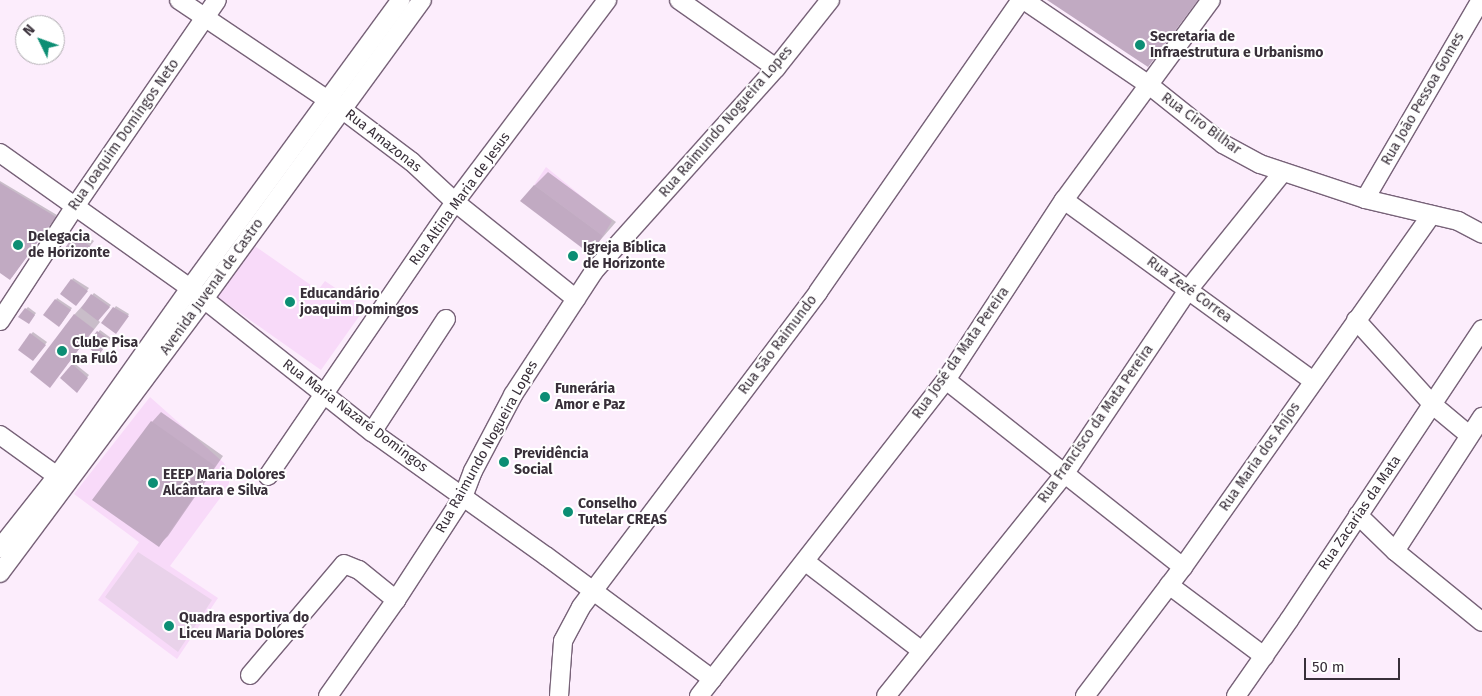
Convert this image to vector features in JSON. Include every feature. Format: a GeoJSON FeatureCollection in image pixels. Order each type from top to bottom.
{"type":"FeatureCollection","features":[{"type":"Feature","properties":{"kind":"street","name":"Rua Amazonas"},"geometry":{"type":"LineString","coordinates":[[179,0],[335,105],[412,162],[455,202],[576,299]]}},
{"type":"Feature","properties":{"kind":"street","name":"Rua Joaquim Domingos Neto"},"geometry":{"type":"LineString","coordinates":[[0,321],[74,208],[216,0]]}},
{"type":"Feature","properties":{"kind":"street","name":"Avenida Juvenal de Castro"},"geometry":{"type":"LineString","coordinates":[[0,573],[204,299],[335,105],[401,0]]}},
{"type":"Feature","properties":{"kind":"street","name":"Avenida Juvenal de Castro"},"geometry":{"type":"LineString","coordinates":[[0,548],[56,476],[190,288],[335,105],[422,0]]}},
{"type":"Feature","properties":{"kind":"street","name":"Rua Altina Maria de Jesus"},"geometry":{"type":"LineString","coordinates":[[268,476],[455,202],[607,0]]}},
{"type":"Feature","properties":{"kind":"street"},"geometry":{"type":"LineString","coordinates":[[679,0],[776,68]]}},
{"type":"Feature","properties":{"kind":"street","name":"Rua Raimundo Nogueira Lopes"},"geometry":{"type":"LineString","coordinates":[[328,696],[396,600],[463,497],[473,471],[513,395],[604,259],[776,68],[830,0]]}},
{"type":"Feature","properties":{"kind":"street","name":"Rua Ciro Bilhar"},"geometry":{"type":"LineString","coordinates":[[1023,0],[1149,86],[1223,144],[1260,164],[1282,173],[1365,199],[1458,221],[1482,234]]}},
{"type":"Feature","properties":{"kind":"street","name":"Rua São Raimundo"},"geometry":{"type":"LineString","coordinates":[[559,696],[563,641],[581,607],[818,292],[1023,0]]}},
{"type":"Feature","properties":{"kind":"street","name":"Rua José da Mata Pereira"},"geometry":{"type":"LineString","coordinates":[[699,696],[806,562],[946,380],[1064,200],[1211,0]]}},
{"type":"Feature","properties":{"kind":"street","name":"Rua João Pessoa Gomes"},"geometry":{"type":"LineString","coordinates":[[1365,199],[1481,0]]}},
{"type":"Feature","properties":{"kind":"street","name":"Rua Maria Nazaré Domingos"},"geometry":{"type":"LineString","coordinates":[[0,153],[74,208],[190,288],[372,432],[546,556],[592,592],[712,678]]}},
{"type":"Feature","properties":{"kind":"street","name":"Rua Francisco da Mata Pereira"},"geometry":{"type":"LineString","coordinates":[[886,696],[1065,472],[1188,290],[1282,173]]}},
{"type":"Feature","properties":{"kind":"street","name":"Rua Zezé Correa"},"geometry":{"type":"LineString","coordinates":[[1064,200],[1313,382]]}},
{"type":"Feature","properties":{"kind":"street","name":"Rua Maria dos Anjos"},"geometry":{"type":"LineString","coordinates":[[1085,696],[1183,567],[1430,215]]}},
{"type":"Feature","properties":{"kind":"street"},"geometry":{"type":"LineString","coordinates":[[372,432],[446,319]]}},
{"type":"Feature","properties":{"kind":"street"},"geometry":{"type":"LineString","coordinates":[[1356,320],[1432,405],[1469,435]]}},
{"type":"Feature","properties":{"kind":"street","name":"Rua Zacarias da Mata"},"geometry":{"type":"LineString","coordinates":[[1236,696],[1482,329]]}},
{"type":"Feature","properties":{"kind":"street"},"geometry":{"type":"LineString","coordinates":[[946,380],[1183,567]]}},
{"type":"Feature","properties":{"kind":"street"},"geometry":{"type":"LineString","coordinates":[[1395,551],[1482,417]]}},
{"type":"Feature","properties":{"kind":"street"},"geometry":{"type":"LineString","coordinates":[[0,435],[56,476]]}},
{"type":"Feature","properties":{"kind":"street"},"geometry":{"type":"LineString","coordinates":[[1358,515],[1395,551],[1482,622]]}},
{"type":"Feature","properties":{"kind":"street"},"geometry":{"type":"LineString","coordinates":[[806,562],[922,651]]}},
{"type":"Feature","properties":{"kind":"street"},"geometry":{"type":"LineString","coordinates":[[250,675],[344,564],[359,570],[396,600]]}},
{"type":"Feature","properties":{"kind":"street"},"geometry":{"type":"LineString","coordinates":[[1169,585],[1264,656]]}},
{"type":"Feature","properties":{"kind":"shaded area"},"geometry":{"type":"Polygon","coordinates":[[[546,167],[612,221],[603,236],[534,185],[546,167]]]}},
{"type":"Feature","properties":{"kind":"shaded area","name":"Educandário joaquim Domingos"},"geometry":{"type":"Polygon","coordinates":[[[252,244],[318,290],[325,281],[365,308],[321,370],[216,296],[252,244]]]}},
{"type":"Feature","properties":{"kind":"shaded area"},"geometry":{"type":"Polygon","coordinates":[[[150,397],[224,463],[229,472],[229,483],[226,490],[170,566],[218,598],[177,659],[98,600],[139,542],[74,494],[150,397]]]}},
{"type":"Feature","properties":{"kind":"shaded area","name":"Quadra esportiva do Liceu Maria Dolores"},"geometry":{"type":"Polygon","coordinates":[[[138,552],[212,600],[178,652],[105,597],[138,552]]]}},
{"type":"Feature","properties":{"kind":"building","name":"Secretaria de Infraestrutura e Urbanismo"},"geometry":{"type":"Polygon","coordinates":[[[1047,0],[1198,0],[1148,67],[1047,0]]]}},
{"type":"Feature","properties":{"kind":"building","name":"Delegacia de Horizonte"},"geometry":{"type":"Polygon","coordinates":[[[0,183],[56,217],[10,280],[0,273],[0,183]]]}},
{"type":"Feature","properties":{"kind":"building"},"geometry":{"type":"Polygon","coordinates":[[[534,185],[603,236],[590,254],[520,201],[534,185]]]}},
{"type":"Feature","properties":{"kind":"building"},"geometry":{"type":"Polygon","coordinates":[[[74,235],[90,246],[81,259],[65,248],[74,235]]]}},
{"type":"Feature","properties":{"kind":"building"},"geometry":{"type":"Polygon","coordinates":[[[71,279],[88,291],[76,306],[60,294],[71,279]]]}},
{"type":"Feature","properties":{"kind":"building"},"geometry":{"type":"Polygon","coordinates":[[[91,294],[110,307],[98,321],[81,308],[91,294]]]}},
{"type":"Feature","properties":{"kind":"building"},"geometry":{"type":"Polygon","coordinates":[[[55,299],[71,310],[59,327],[43,315],[55,299]]]}},
{"type":"Feature","properties":{"kind":"building"},"geometry":{"type":"Polygon","coordinates":[[[113,307],[129,316],[116,334],[101,323],[113,307]]]}},
{"type":"Feature","properties":{"kind":"building"},"geometry":{"type":"Polygon","coordinates":[[[25,308],[35,315],[29,324],[18,317],[25,308]]]}},
{"type":"Feature","properties":{"kind":"building","name":"Clube Pisa na Fulô"},"geometry":{"type":"Polygon","coordinates":[[[74,314],[94,329],[50,388],[30,372],[74,314]]]}},
{"type":"Feature","properties":{"kind":"building"},"geometry":{"type":"Polygon","coordinates":[[[97,331],[110,340],[98,356],[86,345],[97,331]]]}},
{"type":"Feature","properties":{"kind":"building"},"geometry":{"type":"Polygon","coordinates":[[[30,333],[46,345],[33,361],[18,350],[30,333]]]}},
{"type":"Feature","properties":{"kind":"building"},"geometry":{"type":"Polygon","coordinates":[[[72,364],[88,378],[77,393],[60,378],[72,364]]]}},
{"type":"Feature","properties":{"kind":"building","name":"EEEP Maria Dolores Alcântara e Silva"},"geometry":{"type":"Polygon","coordinates":[[[151,421],[215,466],[159,547],[92,500],[151,421]]]}},
{"type":"Feature","properties":{"kind":"place","name":"Secretaria de Infraestrutura e Urbanismo"},"geometry":{"type":"Point","coordinates":[1140,45]}},
{"type":"Feature","properties":{"kind":"place","name":"Delegacia de Horizonte"},"geometry":{"type":"Point","coordinates":[18,245]}},
{"type":"Feature","properties":{"kind":"place","name":"Igreja Bíblica de Horizonte"},"geometry":{"type":"Point","coordinates":[573,256]}},
{"type":"Feature","properties":{"kind":"place","name":"Educandário joaquim Domingos"},"geometry":{"type":"Point","coordinates":[290,302]}},
{"type":"Feature","properties":{"kind":"place","name":"Clube Pisa na Fulô"},"geometry":{"type":"Point","coordinates":[62,351]}},
{"type":"Feature","properties":{"kind":"place","name":"Funerária Amor e Paz"},"geometry":{"type":"Point","coordinates":[545,397]}},
{"type":"Feature","properties":{"kind":"place","name":"Previdência Social"},"geometry":{"type":"Point","coordinates":[504,462]}},
{"type":"Feature","properties":{"kind":"place","name":"EEEP Maria Dolores Alcântara e Silva"},"geometry":{"type":"Point","coordinates":[153,483]}},
{"type":"Feature","properties":{"kind":"place","name":"Conselho Tutelar CREAS"},"geometry":{"type":"Point","coordinates":[568,512]}},
{"type":"Feature","properties":{"kind":"place","name":"Quadra esportiva do Liceu Maria Dolores"},"geometry":{"type":"Point","coordinates":[169,626]}}]}
